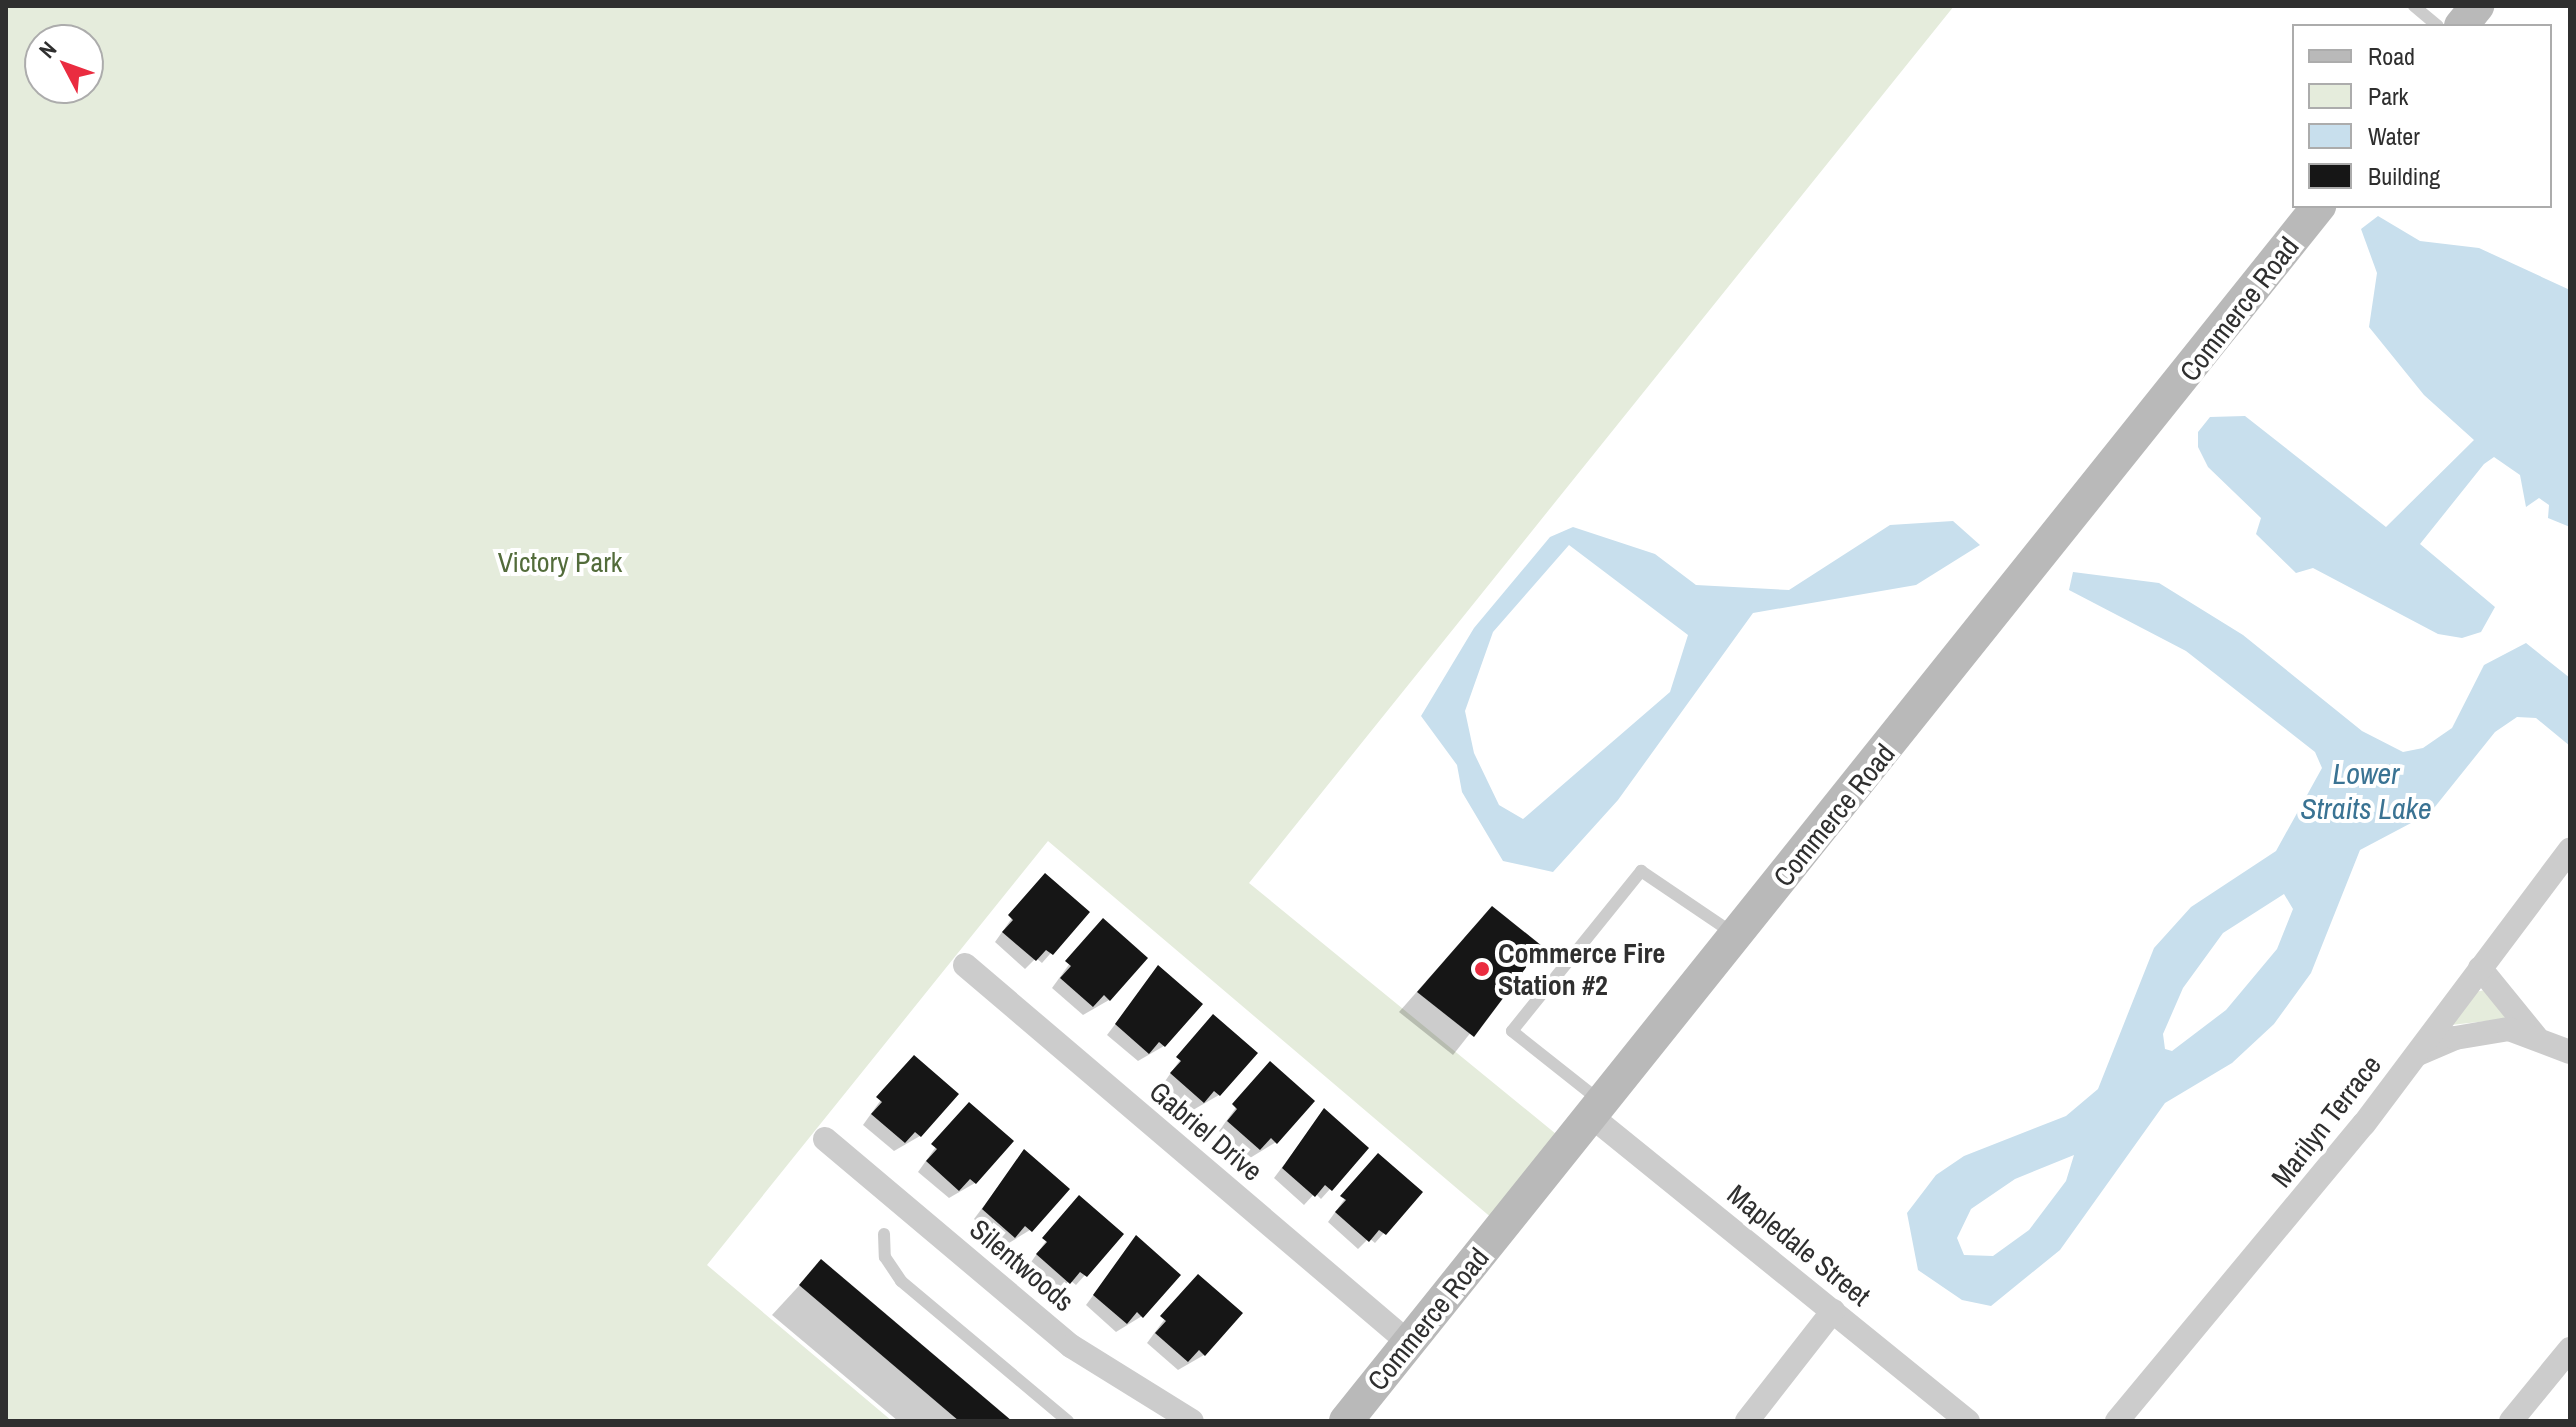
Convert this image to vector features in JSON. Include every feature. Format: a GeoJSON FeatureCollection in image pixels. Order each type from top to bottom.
{"type":"FeatureCollection","features":[{"type":"Feature","properties":{"kind":"main road"},"geometry":{"type":"LineString","coordinates":[[2463,24],[2477,6]]}},
{"type":"Feature","properties":{"kind":"main road","name":"Commerce Road"},"geometry":{"type":"LineString","coordinates":[[1346,1421],[2317,208]]}},
{"type":"Feature","properties":{"kind":"street","name":"Marilyn Terrace"},"geometry":{"type":"LineString","coordinates":[[2117,1421],[2416,1055],[2570,850]]}},
{"type":"Feature","properties":{"kind":"street","name":"Gabriel Drive"},"geometry":{"type":"LineString","coordinates":[[965,965],[1409,1343]]}},
{"type":"Feature","properties":{"kind":"street"},"geometry":{"type":"LineString","coordinates":[[2480,968],[2536,1037]]}},
{"type":"Feature","properties":{"kind":"street"},"geometry":{"type":"LineString","coordinates":[[2416,1055],[2455,1038],[2509,1029],[2570,1052]]}},
{"type":"Feature","properties":{"kind":"street","name":"Mapledale Street"},"geometry":{"type":"LineString","coordinates":[[1597,1109],[1833,1311],[1968,1421]]}},
{"type":"Feature","properties":{"kind":"street","name":"Silentwoods"},"geometry":{"type":"LineString","coordinates":[[825,1139],[1071,1346],[1192,1421]]}},
{"type":"Feature","properties":{"kind":"street"},"geometry":{"type":"LineString","coordinates":[[1747,1421],[1833,1311]]}},
{"type":"Feature","properties":{"kind":"street"},"geometry":{"type":"LineString","coordinates":[[2511,1421],[2570,1349]]}},
{"type":"Feature","properties":{"kind":"lane"},"geometry":{"type":"LineString","coordinates":[[2414,6],[2436,24]]}},
{"type":"Feature","properties":{"kind":"lane"},"geometry":{"type":"LineString","coordinates":[[1597,1109],[1512,1031],[1641,871],[1737,935]]}},
{"type":"Feature","properties":{"kind":"lane"},"geometry":{"type":"LineString","coordinates":[[884,1234],[885,1257],[901,1281],[1068,1421]]}},
{"type":"Feature","properties":{"kind":"green space","name":"Victory Park"},"geometry":{"type":"Polygon","coordinates":[[[6,6],[1954,6],[1249,883],[1567,1143],[1500,1225],[1048,841],[707,1265],[892,1421],[6,1421],[6,6]]]}},
{"type":"Feature","properties":{"kind":"green space"},"geometry":{"type":"Polygon","coordinates":[[[2485,990],[2500,1001],[2505,1019],[2451,1025],[2475,992],[2485,990]]]}},
{"type":"Feature","properties":{"kind":"water"},"geometry":{"type":"Polygon","coordinates":[[[2378,216],[2420,241],[2479,248],[2570,290],[2570,527],[2548,518],[2549,505],[2539,498],[2526,507],[2520,475],[2494,457],[2484,464],[2420,544],[2495,607],[2481,632],[2462,638],[2438,634],[2313,568],[2296,573],[2256,534],[2261,518],[2208,467],[2198,447],[2198,432],[2210,417],[2245,416],[2386,527],[2474,440],[2424,395],[2369,327],[2377,273],[2361,229],[2378,216]]]}},
{"type":"Feature","properties":{"kind":"water"},"geometry":{"type":"Polygon","coordinates":[[[1953,521],[1980,545],[1916,585],[1753,613],[1618,800],[1553,872],[1503,861],[1462,792],[1457,765],[1421,716],[1474,628],[1550,537],[1573,527],[1655,554],[1696,585],[1789,590],[1890,525],[1953,521]],[[1569,545],[1493,632],[1465,711],[1474,753],[1499,805],[1523,819],[1670,692],[1688,635],[1569,545]]]}},
{"type":"Feature","properties":{"kind":"water","name":"Lower Straits Lake"},"geometry":{"type":"Polygon","coordinates":[[[2073,572],[2159,583],[2243,635],[2362,731],[2403,752],[2423,748],[2452,728],[2484,665],[2526,643],[2570,678],[2570,746],[2536,718],[2517,717],[2495,732],[2430,813],[2360,850],[2311,973],[2274,1024],[2232,1063],[2165,1103],[2060,1250],[1991,1306],[1962,1300],[1918,1270],[1907,1213],[1936,1175],[1964,1156],[2066,1116],[2098,1089],[2154,948],[2191,907],[2276,851],[2322,768],[2315,752],[2186,651],[2069,590],[2073,572]],[[2284,894],[2223,933],[2183,988],[2163,1034],[2165,1049],[2172,1051],[2226,1010],[2277,949],[2293,909],[2284,894]],[[2074,1155],[2015,1179],[1971,1209],[1957,1238],[1964,1255],[1993,1256],[2029,1230],[2066,1181],[2074,1155]]]}},
{"type":"Feature","properties":{"kind":"building"},"geometry":{"type":"Polygon","coordinates":[[[1045,873],[1090,912],[1053,955],[1046,950],[1036,961],[1002,932],[1013,920],[1008,915],[1045,873]]]}},
{"type":"Feature","properties":{"kind":"building","name":"Commerce Fire Station #2"},"geometry":{"type":"Polygon","coordinates":[[[1492,906],[1542,946],[1474,1037],[1417,992],[1492,906]]]}},
{"type":"Feature","properties":{"kind":"building"},"geometry":{"type":"Polygon","coordinates":[[[1103,918],[1148,958],[1110,1001],[1104,995],[1093,1007],[1060,978],[1071,966],[1065,961],[1103,918]]]}},
{"type":"Feature","properties":{"kind":"building"},"geometry":{"type":"Polygon","coordinates":[[[1158,965],[1203,1004],[1165,1047],[1159,1042],[1149,1054],[1115,1024],[1158,965]]]}},
{"type":"Feature","properties":{"kind":"building"},"geometry":{"type":"Polygon","coordinates":[[[1213,1014],[1258,1053],[1220,1096],[1214,1091],[1204,1103],[1170,1073],[1181,1061],[1176,1057],[1213,1014]]]}},
{"type":"Feature","properties":{"kind":"building"},"geometry":{"type":"Polygon","coordinates":[[[914,1055],[959,1094],[921,1137],[915,1132],[905,1143],[871,1114],[882,1102],[876,1097],[914,1055]]]}},
{"type":"Feature","properties":{"kind":"building"},"geometry":{"type":"Polygon","coordinates":[[[1270,1061],[1315,1101],[1277,1144],[1271,1138],[1260,1150],[1227,1121],[1237,1109],[1232,1104],[1270,1061]]]}},
{"type":"Feature","properties":{"kind":"building"},"geometry":{"type":"Polygon","coordinates":[[[969,1102],[1014,1141],[976,1184],[970,1179],[959,1191],[926,1161],[937,1149],[931,1144],[969,1102]]]}},
{"type":"Feature","properties":{"kind":"building"},"geometry":{"type":"Polygon","coordinates":[[[1324,1108],[1369,1148],[1332,1191],[1325,1185],[1315,1197],[1282,1168],[1324,1108]]]}},
{"type":"Feature","properties":{"kind":"building"},"geometry":{"type":"Polygon","coordinates":[[[1024,1149],[1070,1189],[1032,1232],[1025,1226],[1015,1238],[982,1209],[1024,1149]]]}},
{"type":"Feature","properties":{"kind":"building"},"geometry":{"type":"Polygon","coordinates":[[[1378,1153],[1423,1192],[1386,1235],[1379,1230],[1369,1242],[1335,1212],[1346,1200],[1340,1196],[1378,1153]]]}},
{"type":"Feature","properties":{"kind":"building"},"geometry":{"type":"Polygon","coordinates":[[[1079,1195],[1124,1234],[1087,1277],[1080,1272],[1070,1284],[1036,1254],[1047,1242],[1042,1238],[1079,1195]]]}},
{"type":"Feature","properties":{"kind":"building"},"geometry":{"type":"Polygon","coordinates":[[[1136,1235],[1181,1275],[1143,1318],[1137,1312],[1127,1324],[1093,1295],[1136,1235]]]}},
{"type":"Feature","properties":{"kind":"building"},"geometry":{"type":"Polygon","coordinates":[[[821,1259],[1012,1421],[959,1421],[799,1285],[821,1259]]]}},
{"type":"Feature","properties":{"kind":"building"},"geometry":{"type":"Polygon","coordinates":[[[1198,1274],[1243,1313],[1205,1356],[1199,1350],[1188,1362],[1155,1333],[1166,1321],[1160,1316],[1198,1274]]]}},
{"type":"Feature","properties":{"kind":"place","name":"Commerce Fire Station #2"},"geometry":{"type":"Point","coordinates":[1482,969]}}]}
